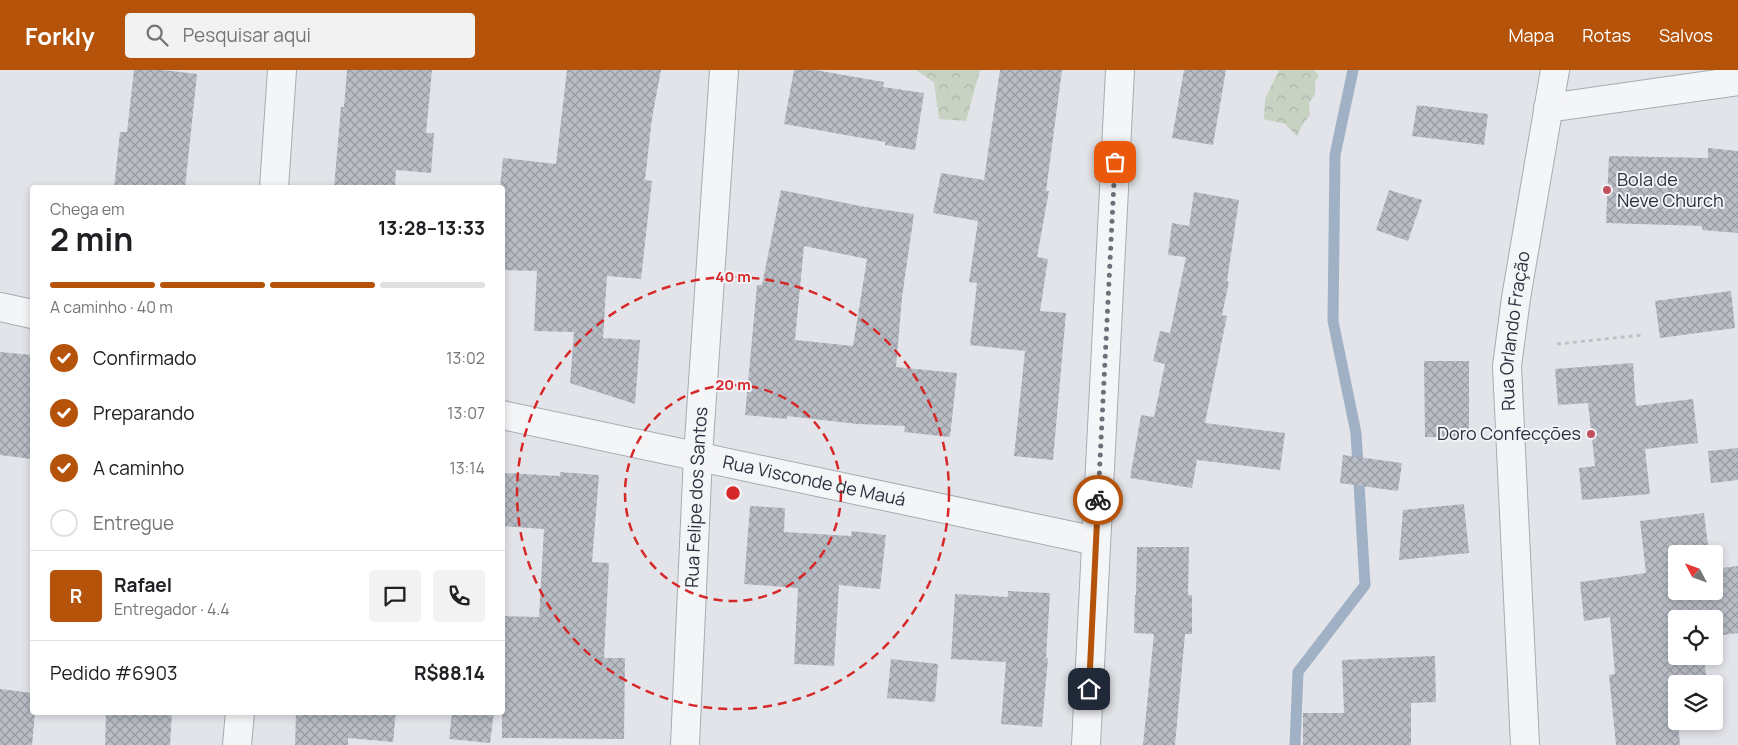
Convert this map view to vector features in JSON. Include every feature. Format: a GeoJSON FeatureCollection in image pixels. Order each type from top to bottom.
{"type":"FeatureCollection","features":[{"type":"Feature","properties":{"kind":"street"},"geometry":{"type":"LineString","coordinates":[[274,185],[282,70]]}},
{"type":"Feature","properties":{"kind":"street","name":"Rua Felipe dos Santos"},"geometry":{"type":"LineString","coordinates":[[685,745],[698,456],[724,70]]}},
{"type":"Feature","properties":{"kind":"street"},"geometry":{"type":"LineString","coordinates":[[1086,745],[1120,70]]}},
{"type":"Feature","properties":{"kind":"street","name":"Rua Orlando Fração"},"geometry":{"type":"LineString","coordinates":[[1525,745],[1506,366],[1555,70]]}},
{"type":"Feature","properties":{"kind":"street"},"geometry":{"type":"LineString","coordinates":[[1548,108],[1738,81]]}},
{"type":"Feature","properties":{"kind":"street"},"geometry":{"type":"LineString","coordinates":[[0,307],[30,314]]}},
{"type":"Feature","properties":{"kind":"street","name":"Rua Visconde de Mauá"},"geometry":{"type":"LineString","coordinates":[[505,416],[1096,541]]}},
{"type":"Feature","properties":{"kind":"street"},"geometry":{"type":"LineString","coordinates":[[237,745],[240,715]]}},
{"type":"Feature","properties":{"kind":"path"},"geometry":{"type":"LineString","coordinates":[[1557,344],[1643,335]]}},
{"type":"Feature","properties":{"kind":"green space"},"geometry":{"type":"Polygon","coordinates":[[[916,70],[980,70],[966,121],[939,119],[934,82],[916,70]]]}},
{"type":"Feature","properties":{"kind":"green space"},"geometry":{"type":"Polygon","coordinates":[[[1279,70],[1314,70],[1319,75],[1315,82],[1315,94],[1309,104],[1310,115],[1297,136],[1285,124],[1264,119],[1265,99],[1279,70]]]}},
{"type":"Feature","properties":{"kind":"building"},"geometry":{"type":"Polygon","coordinates":[[[134,70],[163,70],[197,74],[185,185],[114,185],[120,132],[127,132],[134,70]]]}},
{"type":"Feature","properties":{"kind":"building"},"geometry":{"type":"Polygon","coordinates":[[[347,70],[432,70],[426,133],[434,133],[431,173],[396,170],[395,185],[334,185],[341,107],[344,107],[347,70]]]}},
{"type":"Feature","properties":{"kind":"building"},"geometry":{"type":"Polygon","coordinates":[[[567,70],[661,70],[652,118],[645,180],[652,181],[641,279],[607,276],[603,338],[640,340],[635,404],[570,383],[574,332],[534,331],[537,271],[505,270],[505,185],[500,185],[503,158],[556,164],[567,70]]]}},
{"type":"Feature","properties":{"kind":"building"},"geometry":{"type":"Polygon","coordinates":[[[794,70],[815,70],[884,82],[883,87],[924,93],[915,150],[885,145],[885,142],[784,124],[794,70]]]}},
{"type":"Feature","properties":{"kind":"building"},"geometry":{"type":"Polygon","coordinates":[[[1000,70],[1062,70],[1046,191],[1049,191],[1037,257],[1048,259],[1040,311],[1066,313],[1053,460],[1014,456],[1025,351],[970,345],[977,283],[969,282],[978,221],[933,213],[941,173],[984,180],[1000,70]]]}},
{"type":"Feature","properties":{"kind":"building"},"geometry":{"type":"Polygon","coordinates":[[[1184,70],[1226,70],[1213,145],[1172,138],[1184,70]]]}},
{"type":"Feature","properties":{"kind":"building"},"geometry":{"type":"Polygon","coordinates":[[[1417,105],[1488,114],[1484,145],[1412,136],[1417,105]]]}},
{"type":"Feature","properties":{"kind":"building"},"geometry":{"type":"Polygon","coordinates":[[[1708,148],[1738,151],[1738,233],[1702,230],[1702,226],[1606,223],[1609,156],[1708,158],[1708,148]]]}},
{"type":"Feature","properties":{"kind":"building"},"geometry":{"type":"Polygon","coordinates":[[[781,190],[865,207],[914,214],[902,297],[896,367],[957,373],[950,437],[904,432],[905,426],[858,424],[787,416],[787,419],[745,415],[757,285],[762,285],[781,190]],[[804,246],[795,340],[853,346],[867,259],[804,246]]]}},
{"type":"Feature","properties":{"kind":"building"},"geometry":{"type":"Polygon","coordinates":[[[1389,190],[1422,200],[1408,241],[1376,230],[1389,190]]]}},
{"type":"Feature","properties":{"kind":"building"},"geometry":{"type":"Polygon","coordinates":[[[1194,192],[1239,200],[1227,281],[1229,282],[1222,315],[1227,316],[1205,423],[1285,433],[1280,470],[1197,460],[1192,488],[1130,478],[1141,415],[1154,417],[1165,364],[1153,361],[1160,331],[1170,333],[1186,257],[1168,255],[1172,223],[1189,226],[1194,192]]]}},
{"type":"Feature","properties":{"kind":"building"},"geometry":{"type":"Polygon","coordinates":[[[1731,291],[1735,328],[1660,338],[1655,301],[1731,291]]]}},
{"type":"Feature","properties":{"kind":"building"},"geometry":{"type":"Polygon","coordinates":[[[0,352],[30,355],[30,459],[0,455],[0,352]]]}},
{"type":"Feature","properties":{"kind":"building"},"geometry":{"type":"Polygon","coordinates":[[[1424,361],[1469,361],[1469,437],[1425,437],[1424,361]]]}},
{"type":"Feature","properties":{"kind":"building"},"geometry":{"type":"Polygon","coordinates":[[[1633,363],[1636,406],[1693,399],[1698,443],[1645,449],[1650,494],[1582,500],[1579,468],[1595,466],[1588,403],[1558,405],[1555,369],[1633,363]]]}},
{"type":"Feature","properties":{"kind":"building"},"geometry":{"type":"Polygon","coordinates":[[[1738,448],[1738,480],[1711,483],[1708,451],[1738,448]]]}},
{"type":"Feature","properties":{"kind":"building"},"geometry":{"type":"Polygon","coordinates":[[[1343,455],[1402,463],[1398,491],[1340,483],[1343,455]]]}},
{"type":"Feature","properties":{"kind":"building"},"geometry":{"type":"Polygon","coordinates":[[[560,472],[599,475],[592,562],[609,563],[604,658],[625,658],[624,739],[502,738],[502,715],[505,715],[505,616],[539,617],[544,529],[505,526],[505,473],[560,476],[560,472]]]}},
{"type":"Feature","properties":{"kind":"building"},"geometry":{"type":"Polygon","coordinates":[[[1464,504],[1469,553],[1399,560],[1403,510],[1464,504]]]}},
{"type":"Feature","properties":{"kind":"building"},"geometry":{"type":"Polygon","coordinates":[[[750,506],[785,508],[784,532],[851,536],[852,531],[886,535],[880,589],[839,585],[834,666],[794,664],[798,588],[744,584],[750,506]]]}},
{"type":"Feature","properties":{"kind":"building"},"geometry":{"type":"Polygon","coordinates":[[[1704,513],[1708,545],[1668,545],[1668,600],[1723,600],[1723,568],[1738,566],[1738,633],[1723,635],[1723,610],[1668,610],[1668,665],[1705,665],[1706,675],[1668,675],[1668,730],[1679,730],[1680,745],[1616,745],[1609,675],[1615,674],[1610,617],[1584,621],[1580,582],[1646,573],[1640,521],[1704,513]]]}},
{"type":"Feature","properties":{"kind":"building"},"geometry":{"type":"Polygon","coordinates":[[[1137,547],[1189,547],[1188,595],[1192,595],[1192,634],[1185,634],[1175,745],[1143,745],[1154,634],[1134,633],[1137,547]]]}},
{"type":"Feature","properties":{"kind":"building"},"geometry":{"type":"Polygon","coordinates":[[[1008,591],[1050,593],[1046,658],[1048,658],[1042,727],[1001,724],[1006,662],[951,659],[955,594],[1008,597],[1008,591]]]}},
{"type":"Feature","properties":{"kind":"building"},"geometry":{"type":"Polygon","coordinates":[[[1435,656],[1436,702],[1411,703],[1411,745],[1303,745],[1303,713],[1344,713],[1342,660],[1435,656]]]}},
{"type":"Feature","properties":{"kind":"building"},"geometry":{"type":"Polygon","coordinates":[[[891,659],[938,664],[935,702],[887,698],[891,659]]]}},
{"type":"Feature","properties":{"kind":"building"},"geometry":{"type":"Polygon","coordinates":[[[0,689],[30,693],[30,715],[35,715],[32,745],[0,745],[0,689]]]}},
{"type":"Feature","properties":{"kind":"building"},"geometry":{"type":"Polygon","coordinates":[[[106,715],[172,715],[170,745],[105,745],[106,715]]]}},
{"type":"Feature","properties":{"kind":"building"},"geometry":{"type":"Polygon","coordinates":[[[296,715],[396,715],[393,742],[348,738],[348,745],[295,745],[296,715]]]}},
{"type":"Feature","properties":{"kind":"building"},"geometry":{"type":"Polygon","coordinates":[[[452,715],[494,715],[490,743],[449,739],[452,715]]]}},
{"type":"Feature","properties":{"kind":"waterway"},"geometry":{"type":"LineString","coordinates":[[1295,745],[1298,672],[1365,585],[1356,433],[1333,321],[1335,155],[1353,70]]}},
{"type":"Feature","properties":{"kind":"way so far"},"geometry":{"type":"LineString","coordinates":[[1098,500],[1115,162]]}},
{"type":"Feature","properties":{"kind":"place","name":"Bola de Neve Church"},"geometry":{"type":"Point","coordinates":[1607,190]}},
{"type":"Feature","properties":{"kind":"place","name":"Doro Confecções"},"geometry":{"type":"Point","coordinates":[1591,434]}},
{"type":"Feature","properties":{"kind":"route"},"geometry":{"type":"LineString","coordinates":[[1089,689],[1098,500]]}}]}
